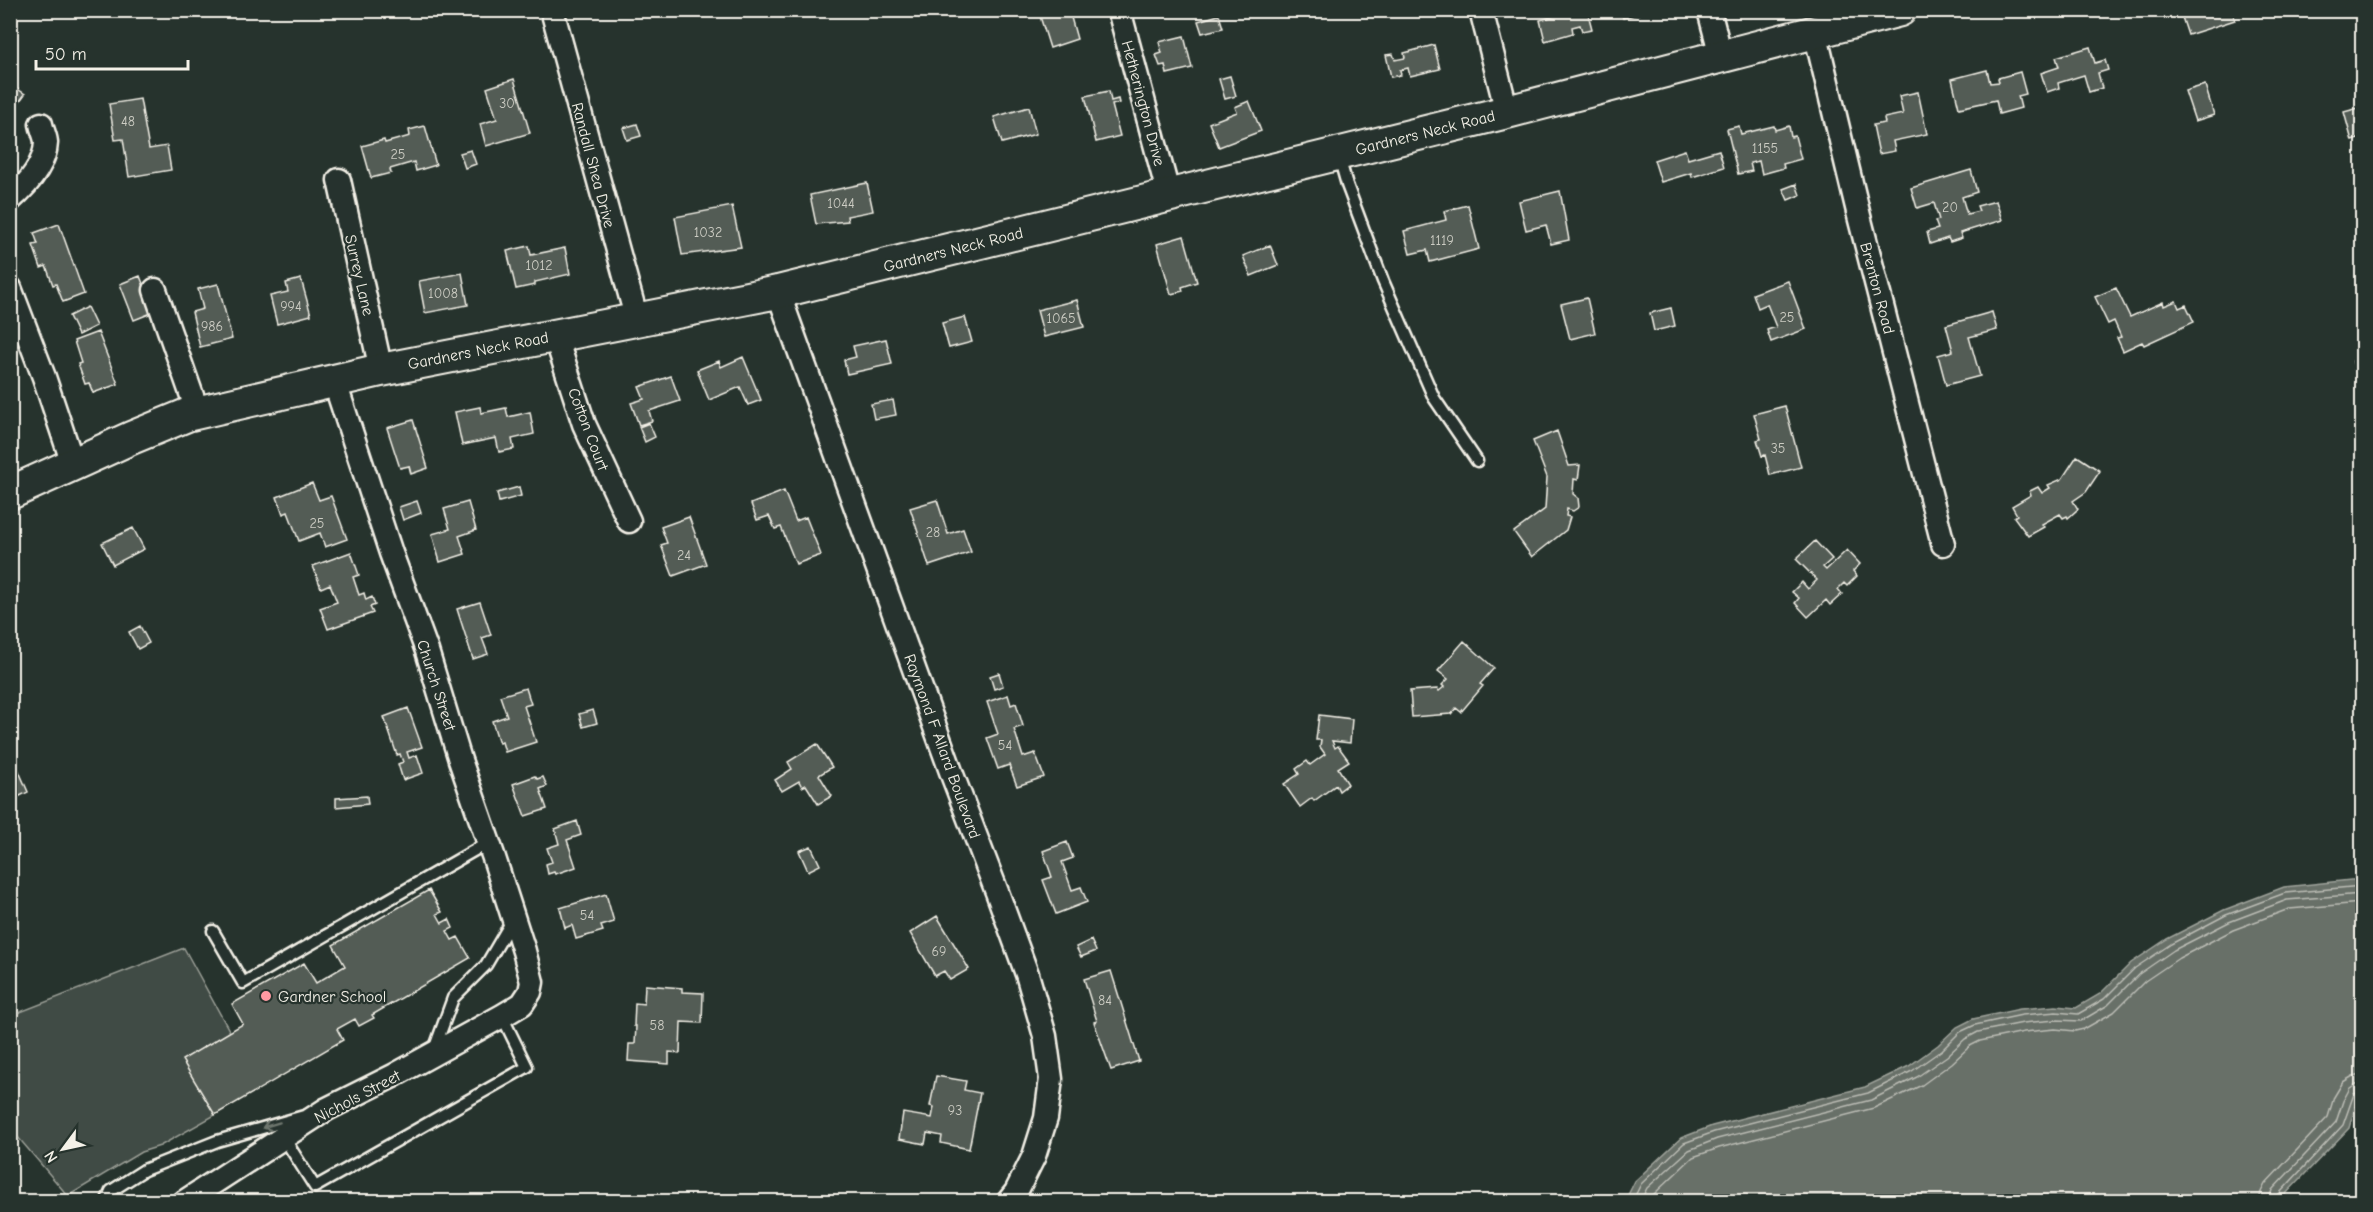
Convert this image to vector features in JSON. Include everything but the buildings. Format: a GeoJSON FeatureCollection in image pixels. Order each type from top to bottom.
{"type":"FeatureCollection","features":[{"type":"Feature","properties":{"kind":"street","name":"Randall Shea Drive"},"geometry":{"type":"LineString","coordinates":[[552,10],[637,320]]}},
{"type":"Feature","properties":{"kind":"street","name":"Hetherington Drive"},"geometry":{"type":"LineString","coordinates":[[1119,10],[1169,196]]}},
{"type":"Feature","properties":{"kind":"street"},"geometry":{"type":"LineString","coordinates":[[1481,10],[1507,112]]}},
{"type":"Feature","properties":{"kind":"street"},"geometry":{"type":"LineString","coordinates":[[1709,10],[1720,56]]}},
{"type":"Feature","properties":{"kind":"street","name":"Gardners Neck Road"},"geometry":{"type":"LineString","coordinates":[[10,493],[131,438],[198,413],[381,370],[778,292],[1507,112],[1900,10]]}},
{"type":"Feature","properties":{"kind":"street","name":"Brenton Road"},"geometry":{"type":"LineString","coordinates":[[1815,32],[1856,205],[1943,544]]}},
{"type":"Feature","properties":{"kind":"street"},"geometry":{"type":"LineString","coordinates":[[10,200],[35,173],[42,157],[46,142],[40,124]]}},
{"type":"Feature","properties":{"kind":"street","name":"Surrey Lane"},"geometry":{"type":"LineString","coordinates":[[339,180],[381,370]]}},
{"type":"Feature","properties":{"kind":"street"},"geometry":{"type":"LineString","coordinates":[[10,288],[44,377],[73,464]]}},
{"type":"Feature","properties":{"kind":"street"},"geometry":{"type":"LineString","coordinates":[[155,290],[198,413]]}},
{"type":"Feature","properties":{"kind":"street","name":"Raymond F Allard Boulevard"},"geometry":{"type":"LineString","coordinates":[[778,292],[953,777],[1027,974],[1045,1036],[1051,1078],[1046,1118],[1034,1156],[1016,1192],[1008,1202]]}},
{"type":"Feature","properties":{"kind":"street","name":"Cotton Court"},"geometry":{"type":"LineString","coordinates":[[555,335],[584,424],[629,521]]}},
{"type":"Feature","properties":{"kind":"street","name":"Church Street"},"geometry":{"type":"LineString","coordinates":[[334,380],[391,553],[427,651],[460,760],[514,919],[532,982],[530,992]]}},
{"type":"Feature","properties":{"kind":"street","name":"Nichols Street"},"geometry":{"type":"LineString","coordinates":[[184,1202],[327,1109],[432,1055],[522,1004],[530,992]]}},
{"type":"Feature","properties":{"kind":"lane"},"geometry":{"type":"LineString","coordinates":[[1338,154],[1347,185],[1383,281],[1434,398],[1477,460]]}},
{"type":"Feature","properties":{"kind":"lane"},"geometry":{"type":"LineString","coordinates":[[213,931],[243,983],[489,842]]}},
{"type":"Feature","properties":{"kind":"lane"},"geometry":{"type":"LineString","coordinates":[[432,1055],[453,998],[486,965],[514,919]]}},
{"type":"Feature","properties":{"kind":"lane"},"geometry":{"type":"LineString","coordinates":[[284,1138],[315,1186],[345,1170],[527,1067],[502,1016]]}},
{"type":"Feature","properties":{"kind":"lane"},"geometry":{"type":"LineString","coordinates":[[106,1202],[111,1191],[144,1170],[217,1141],[327,1109]]}},
{"type":"Feature","properties":{"kind":"shaded area"},"geometry":{"type":"Polygon","coordinates":[[[184,948],[230,1032],[183,1060],[215,1115],[160,1146],[141,1152],[68,1196],[11,1129],[10,1016],[184,948]]]}},
{"type":"Feature","properties":{"kind":"water"},"geometry":{"type":"Polygon","coordinates":[[[2362,880],[2362,1092],[2349,1128],[2279,1201],[1625,1201],[1635,1181],[1681,1138],[1712,1126],[1865,1087],[1909,1066],[1938,1045],[1957,1027],[1973,1019],[2020,1009],[2056,1006],[2076,1008],[2100,994],[2131,963],[2167,939],[2224,910],[2284,887],[2362,880]]]}},
{"type":"Feature","properties":{"kind":"place","name":"Gardner School"},"geometry":{"type":"Point","coordinates":[266,996]}}]}
